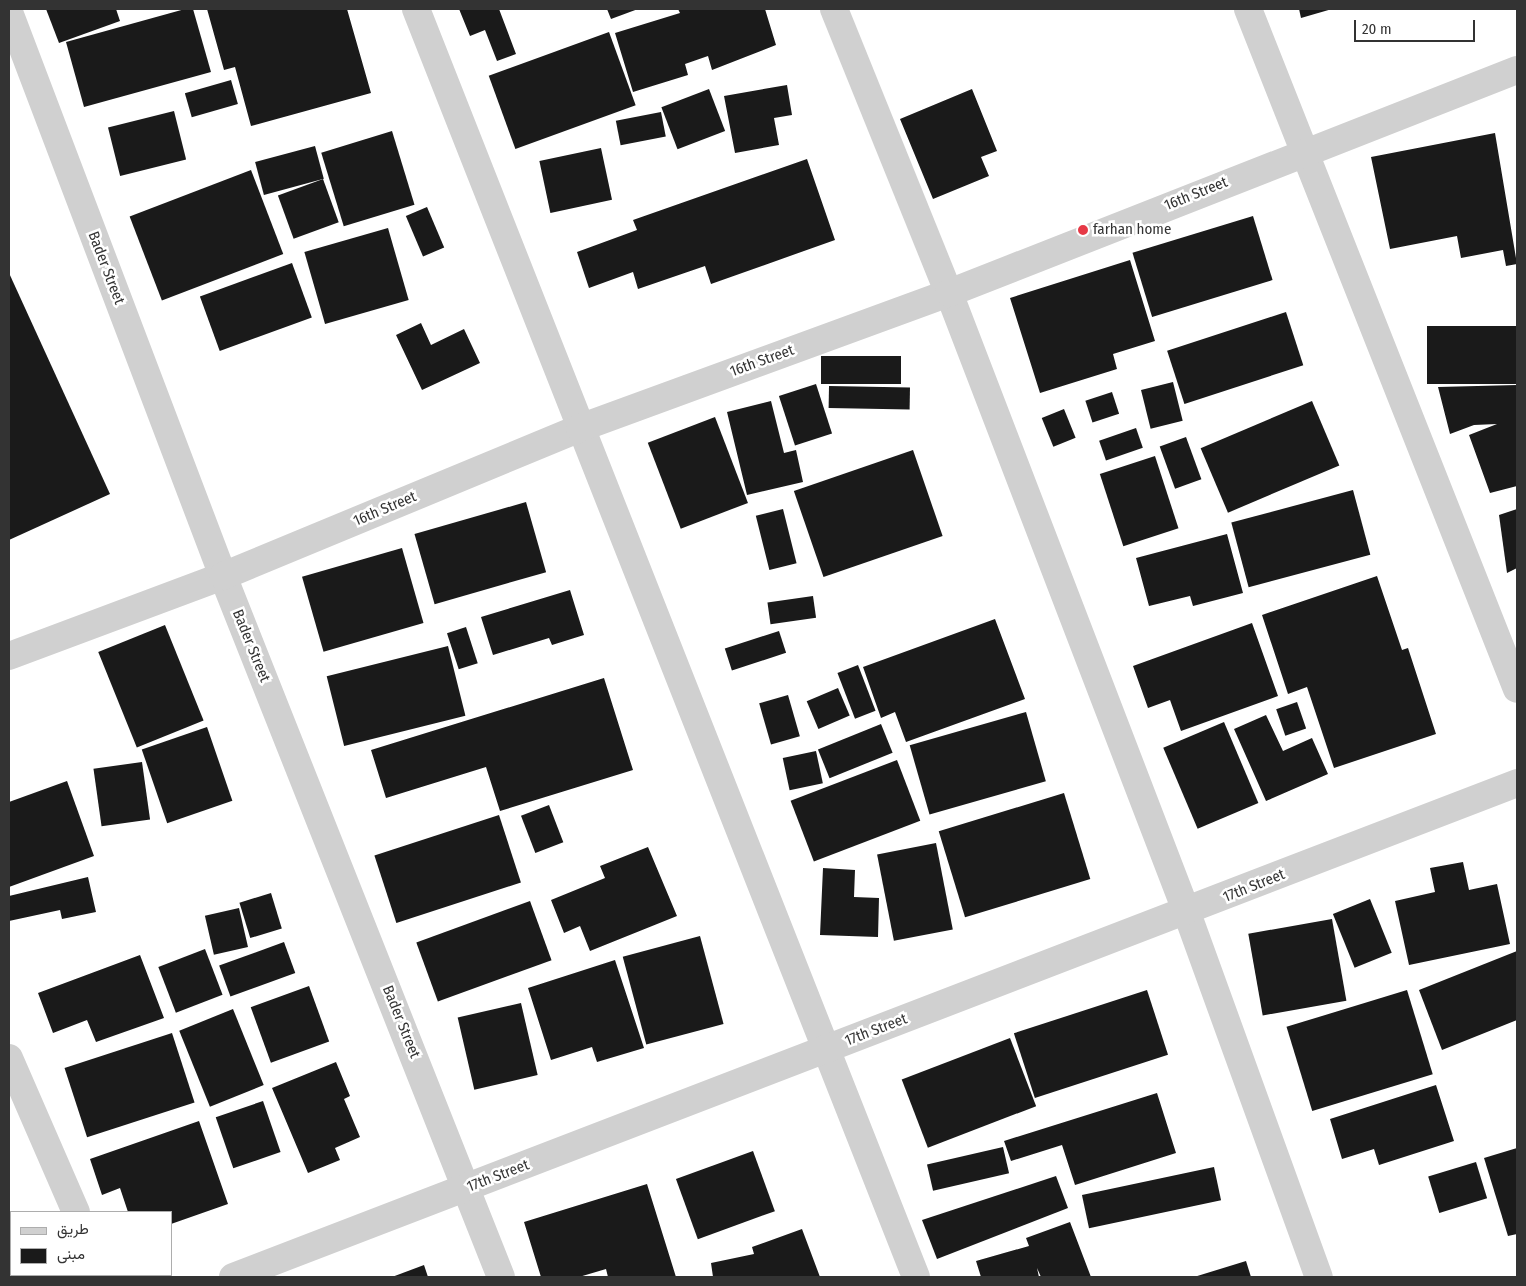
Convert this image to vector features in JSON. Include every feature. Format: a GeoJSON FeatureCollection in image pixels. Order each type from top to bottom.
{"type":"FeatureCollection","features":[{"type":"Feature","properties":{"kind":"street"},"geometry":{"type":"LineString","coordinates":[[416,9],[916,1277]]}},
{"type":"Feature","properties":{"kind":"street"},"geometry":{"type":"LineString","coordinates":[[834,9],[949,292],[1187,913],[1319,1277]]}},
{"type":"Feature","properties":{"kind":"street"},"geometry":{"type":"LineString","coordinates":[[1248,9],[1517,689]]}},
{"type":"Feature","properties":{"kind":"street","name":"Bader Street"},"geometry":{"type":"LineString","coordinates":[[9,12],[224,576],[501,1277]]}},
{"type":"Feature","properties":{"kind":"street","name":"16th Street"},"geometry":{"type":"LineString","coordinates":[[9,656],[224,576],[580,428],[949,292],[1303,151],[1517,70]]}},
{"type":"Feature","properties":{"kind":"street","name":"17th Street"},"geometry":{"type":"LineString","coordinates":[[233,1277],[1187,913],[1517,782]]}},
{"type":"Feature","properties":{"kind":"street"},"geometry":{"type":"LineString","coordinates":[[9,1058],[76,1211]]}},
{"type":"Feature","properties":{"kind":"building"},"geometry":{"type":"Polygon","coordinates":[[[46,9],[116,9],[120,21],[59,43],[46,9]]]}},
{"type":"Feature","properties":{"kind":"building"},"geometry":{"type":"Polygon","coordinates":[[[185,9],[193,9],[211,72],[84,107],[66,42],[185,9]]]}},
{"type":"Feature","properties":{"kind":"building"},"geometry":{"type":"Polygon","coordinates":[[[207,9],[347,9],[371,93],[251,126],[235,67],[224,70],[207,9]]]}},
{"type":"Feature","properties":{"kind":"building"},"geometry":{"type":"Polygon","coordinates":[[[459,9],[499,9],[516,54],[497,61],[485,30],[470,36],[459,9]]]}},
{"type":"Feature","properties":{"kind":"building"},"geometry":{"type":"Polygon","coordinates":[[[607,9],[638,9],[611,19],[607,9]]]}},
{"type":"Feature","properties":{"kind":"building"},"geometry":{"type":"Polygon","coordinates":[[[678,9],[765,9],[776,45],[712,70],[708,56],[685,64],[688,75],[633,92],[615,33],[680,13],[678,9]]]}},
{"type":"Feature","properties":{"kind":"building"},"geometry":{"type":"Polygon","coordinates":[[[1299,9],[1332,9],[1301,18],[1299,9]]]}},
{"type":"Feature","properties":{"kind":"building"},"geometry":{"type":"Polygon","coordinates":[[[609,32],[636,105],[515,149],[489,76],[609,32]]]}},
{"type":"Feature","properties":{"kind":"building"},"geometry":{"type":"Polygon","coordinates":[[[231,80],[238,104],[192,117],[185,93],[231,80]]]}},
{"type":"Feature","properties":{"kind":"building"},"geometry":{"type":"Polygon","coordinates":[[[787,85],[792,115],[774,118],[779,145],[735,153],[724,96],[787,85]]]}},
{"type":"Feature","properties":{"kind":"building"},"geometry":{"type":"Polygon","coordinates":[[[709,89],[725,131],[678,149],[661,107],[709,89]]]}},
{"type":"Feature","properties":{"kind":"building"},"geometry":{"type":"Polygon","coordinates":[[[972,89],[997,151],[981,157],[989,176],[933,199],[900,119],[972,89]]]}},
{"type":"Feature","properties":{"kind":"building"},"geometry":{"type":"Polygon","coordinates":[[[174,111],[186,160],[120,176],[108,127],[174,111]]]}},
{"type":"Feature","properties":{"kind":"building"},"geometry":{"type":"Polygon","coordinates":[[[661,112],[666,137],[621,145],[616,121],[661,112]]]}},
{"type":"Feature","properties":{"kind":"building"},"geometry":{"type":"Polygon","coordinates":[[[392,131],[415,205],[344,226],[321,153],[392,131]]]}},
{"type":"Feature","properties":{"kind":"building"},"geometry":{"type":"Polygon","coordinates":[[[1495,133],[1517,264],[1506,266],[1503,250],[1461,258],[1457,236],[1390,249],[1371,157],[1495,133]]]}},
{"type":"Feature","properties":{"kind":"building"},"geometry":{"type":"Polygon","coordinates":[[[315,146],[324,179],[264,195],[255,162],[315,146]]]}},
{"type":"Feature","properties":{"kind":"building"},"geometry":{"type":"Polygon","coordinates":[[[601,148],[612,200],[550,213],[539,161],[601,148]]]}},
{"type":"Feature","properties":{"kind":"building"},"geometry":{"type":"Polygon","coordinates":[[[807,159],[835,240],[711,284],[705,266],[638,289],[633,272],[589,288],[577,252],[637,230],[633,220],[807,159]]]}},
{"type":"Feature","properties":{"kind":"building"},"geometry":{"type":"Polygon","coordinates":[[[251,170],[283,254],[162,301],[130,217],[251,170]]]}},
{"type":"Feature","properties":{"kind":"building"},"geometry":{"type":"Polygon","coordinates":[[[323,179],[339,222],[294,239],[278,195],[323,179]]]}},
{"type":"Feature","properties":{"kind":"building"},"geometry":{"type":"Polygon","coordinates":[[[427,207],[444,248],[423,256],[406,216],[427,207]]]}},
{"type":"Feature","properties":{"kind":"building"},"geometry":{"type":"Polygon","coordinates":[[[1253,216],[1273,280],[1152,317],[1133,253],[1253,216]]]}},
{"type":"Feature","properties":{"kind":"building"},"geometry":{"type":"Polygon","coordinates":[[[388,228],[409,300],[325,324],[304,252],[388,228]]]}},
{"type":"Feature","properties":{"kind":"building"},"geometry":{"type":"Polygon","coordinates":[[[1130,260],[1155,341],[1113,354],[1117,369],[1040,393],[1010,298],[1130,260]]]}},
{"type":"Feature","properties":{"kind":"building"},"geometry":{"type":"Polygon","coordinates":[[[292,263],[312,318],[220,351],[200,297],[292,263]]]}},
{"type":"Feature","properties":{"kind":"building"},"geometry":{"type":"Polygon","coordinates":[[[9,273],[110,494],[9,540],[9,273]]]}},
{"type":"Feature","properties":{"kind":"building"},"geometry":{"type":"Polygon","coordinates":[[[1286,312],[1303,365],[1184,404],[1167,351],[1286,312]]]}},
{"type":"Feature","properties":{"kind":"building"},"geometry":{"type":"Polygon","coordinates":[[[421,323],[431,345],[464,329],[480,363],[422,390],[396,335],[421,323]]]}},
{"type":"Feature","properties":{"kind":"building"},"geometry":{"type":"Polygon","coordinates":[[[1427,326],[1517,326],[1517,384],[1427,384],[1427,326]]]}},
{"type":"Feature","properties":{"kind":"building"},"geometry":{"type":"Polygon","coordinates":[[[821,356],[901,356],[901,384],[821,384],[821,356]]]}},
{"type":"Feature","properties":{"kind":"building"},"geometry":{"type":"Polygon","coordinates":[[[1173,382],[1183,421],[1151,429],[1141,390],[1173,382]]]}},
{"type":"Feature","properties":{"kind":"building"},"geometry":{"type":"Polygon","coordinates":[[[816,384],[832,433],[795,446],[779,396],[816,384]]]}},
{"type":"Feature","properties":{"kind":"building"},"geometry":{"type":"Polygon","coordinates":[[[1517,385],[1517,486],[1490,493],[1469,435],[1497,424],[1474,425],[1450,434],[1438,387],[1517,385]]]}},
{"type":"Feature","properties":{"kind":"building"},"geometry":{"type":"Polygon","coordinates":[[[829,386],[910,387],[910,409],[829,408],[829,386]]]}},
{"type":"Feature","properties":{"kind":"building"},"geometry":{"type":"Polygon","coordinates":[[[1112,392],[1119,414],[1092,423],[1085,401],[1112,392]]]}},
{"type":"Feature","properties":{"kind":"building"},"geometry":{"type":"Polygon","coordinates":[[[771,401],[784,453],[796,450],[803,482],[747,495],[727,412],[771,401]]]}},
{"type":"Feature","properties":{"kind":"building"},"geometry":{"type":"Polygon","coordinates":[[[1312,401],[1339,465],[1228,513],[1201,448],[1312,401]]]}},
{"type":"Feature","properties":{"kind":"building"},"geometry":{"type":"Polygon","coordinates":[[[1064,409],[1076,438],[1053,447],[1042,418],[1064,409]]]}},
{"type":"Feature","properties":{"kind":"building"},"geometry":{"type":"Polygon","coordinates":[[[715,417],[748,503],[681,529],[648,443],[715,417]]]}},
{"type":"Feature","properties":{"kind":"building"},"geometry":{"type":"Polygon","coordinates":[[[1136,428],[1143,448],[1106,461],[1099,441],[1136,428]]]}},
{"type":"Feature","properties":{"kind":"building"},"geometry":{"type":"Polygon","coordinates":[[[1186,437],[1201,479],[1175,489],[1160,447],[1186,437]]]}},
{"type":"Feature","properties":{"kind":"building"},"geometry":{"type":"Polygon","coordinates":[[[913,450],[943,536],[823,577],[794,491],[913,450]]]}},
{"type":"Feature","properties":{"kind":"building"},"geometry":{"type":"Polygon","coordinates":[[[1155,456],[1178,528],[1123,546],[1100,474],[1155,456]]]}},
{"type":"Feature","properties":{"kind":"building"},"geometry":{"type":"Polygon","coordinates":[[[1353,490],[1370,555],[1249,587],[1231,523],[1353,490]]]}},
{"type":"Feature","properties":{"kind":"building"},"geometry":{"type":"Polygon","coordinates":[[[526,502],[546,572],[435,604],[414,534],[526,502]]]}},
{"type":"Feature","properties":{"kind":"building"},"geometry":{"type":"Polygon","coordinates":[[[783,509],[797,563],[769,570],[756,516],[783,509]]]}},
{"type":"Feature","properties":{"kind":"building"},"geometry":{"type":"Polygon","coordinates":[[[1517,509],[1517,568],[1507,573],[1499,515],[1517,509]]]}},
{"type":"Feature","properties":{"kind":"building"},"geometry":{"type":"Polygon","coordinates":[[[1227,534],[1243,593],[1193,606],[1190,596],[1149,606],[1136,558],[1227,534]]]}},
{"type":"Feature","properties":{"kind":"building"},"geometry":{"type":"Polygon","coordinates":[[[402,548],[423,623],[324,652],[302,577],[402,548]]]}},
{"type":"Feature","properties":{"kind":"building"},"geometry":{"type":"Polygon","coordinates":[[[1377,576],[1402,650],[1408,648],[1436,734],[1334,768],[1307,687],[1288,694],[1262,615],[1377,576]]]}},
{"type":"Feature","properties":{"kind":"building"},"geometry":{"type":"Polygon","coordinates":[[[570,590],[584,635],[552,645],[549,638],[493,655],[481,617],[570,590]]]}},
{"type":"Feature","properties":{"kind":"building"},"geometry":{"type":"Polygon","coordinates":[[[813,596],[816,618],[771,624],[767,602],[813,596]]]}},
{"type":"Feature","properties":{"kind":"building"},"geometry":{"type":"Polygon","coordinates":[[[995,619],[1025,699],[906,742],[895,712],[881,718],[863,667],[995,619]]]}},
{"type":"Feature","properties":{"kind":"building"},"geometry":{"type":"Polygon","coordinates":[[[1252,623],[1278,696],[1181,731],[1170,700],[1148,708],[1133,666],[1252,623]]]}},
{"type":"Feature","properties":{"kind":"building"},"geometry":{"type":"Polygon","coordinates":[[[165,625],[204,720],[137,747],[98,652],[165,625]]]}},
{"type":"Feature","properties":{"kind":"building"},"geometry":{"type":"Polygon","coordinates":[[[466,627],[478,663],[459,669],[447,633],[466,627]]]}},
{"type":"Feature","properties":{"kind":"building"},"geometry":{"type":"Polygon","coordinates":[[[779,631],[786,653],[732,670],[725,649],[779,631]]]}},
{"type":"Feature","properties":{"kind":"building"},"geometry":{"type":"Polygon","coordinates":[[[448,646],[465,716],[344,746],[327,676],[448,646]]]}},
{"type":"Feature","properties":{"kind":"building"},"geometry":{"type":"Polygon","coordinates":[[[858,665],[876,711],[855,719],[837,673],[858,665]]]}},
{"type":"Feature","properties":{"kind":"building"},"geometry":{"type":"Polygon","coordinates":[[[604,678],[633,770],[500,811],[486,767],[386,798],[371,750],[604,678]]]}},
{"type":"Feature","properties":{"kind":"building"},"geometry":{"type":"Polygon","coordinates":[[[838,688],[850,716],[818,729],[807,701],[838,688]]]}},
{"type":"Feature","properties":{"kind":"building"},"geometry":{"type":"Polygon","coordinates":[[[788,695],[800,736],[771,745],[759,703],[788,695]]]}},
{"type":"Feature","properties":{"kind":"building"},"geometry":{"type":"Polygon","coordinates":[[[1297,702],[1306,728],[1285,736],[1276,709],[1297,702]]]}},
{"type":"Feature","properties":{"kind":"building"},"geometry":{"type":"Polygon","coordinates":[[[1026,712],[1046,781],[930,815],[910,745],[1026,712]]]}},
{"type":"Feature","properties":{"kind":"building"},"geometry":{"type":"Polygon","coordinates":[[[1266,715],[1283,751],[1312,738],[1328,774],[1266,801],[1234,729],[1266,715]]]}},
{"type":"Feature","properties":{"kind":"building"},"geometry":{"type":"Polygon","coordinates":[[[1224,722],[1258,803],[1198,829],[1163,748],[1224,722]]]}},
{"type":"Feature","properties":{"kind":"building"},"geometry":{"type":"Polygon","coordinates":[[[881,724],[893,753],[830,778],[818,749],[881,724]]]}},
{"type":"Feature","properties":{"kind":"building"},"geometry":{"type":"Polygon","coordinates":[[[207,727],[232,801],[167,823],[142,749],[207,727]]]}},
{"type":"Feature","properties":{"kind":"building"},"geometry":{"type":"Polygon","coordinates":[[[816,751],[823,783],[790,790],[783,758],[816,751]]]}},
{"type":"Feature","properties":{"kind":"building"},"geometry":{"type":"Polygon","coordinates":[[[897,760],[920,821],[814,862],[791,801],[897,760]]]}},
{"type":"Feature","properties":{"kind":"building"},"geometry":{"type":"Polygon","coordinates":[[[142,762],[150,819],[102,826],[93,769],[142,762]]]}},
{"type":"Feature","properties":{"kind":"building"},"geometry":{"type":"Polygon","coordinates":[[[67,781],[94,856],[9,887],[9,802],[67,781]]]}},
{"type":"Feature","properties":{"kind":"building"},"geometry":{"type":"Polygon","coordinates":[[[1064,793],[1090,879],[965,917],[939,831],[1064,793]]]}},
{"type":"Feature","properties":{"kind":"building"},"geometry":{"type":"Polygon","coordinates":[[[549,805],[563,842],[535,853],[521,816],[549,805]]]}},
{"type":"Feature","properties":{"kind":"building"},"geometry":{"type":"Polygon","coordinates":[[[499,815],[521,883],[396,923],[374,855],[499,815]]]}},
{"type":"Feature","properties":{"kind":"building"},"geometry":{"type":"Polygon","coordinates":[[[936,843],[953,929],[894,941],[877,854],[936,843]]]}},
{"type":"Feature","properties":{"kind":"building"},"geometry":{"type":"Polygon","coordinates":[[[648,847],[677,916],[590,951],[580,926],[564,933],[551,900],[605,878],[600,866],[648,847]]]}},
{"type":"Feature","properties":{"kind":"building"},"geometry":{"type":"Polygon","coordinates":[[[1463,862],[1469,890],[1497,884],[1510,944],[1409,965],[1395,901],[1435,892],[1430,868],[1463,862]]]}},
{"type":"Feature","properties":{"kind":"building"},"geometry":{"type":"Polygon","coordinates":[[[823,868],[855,870],[854,897],[879,898],[878,937],[820,935],[823,868]]]}},
{"type":"Feature","properties":{"kind":"building"},"geometry":{"type":"Polygon","coordinates":[[[88,877],[96,912],[62,919],[60,910],[9,921],[9,896],[88,877]]]}},
{"type":"Feature","properties":{"kind":"building"},"geometry":{"type":"Polygon","coordinates":[[[271,893],[282,928],[250,938],[239,903],[271,893]]]}},
{"type":"Feature","properties":{"kind":"building"},"geometry":{"type":"Polygon","coordinates":[[[1370,899],[1392,953],[1355,968],[1333,914],[1370,899]]]}},
{"type":"Feature","properties":{"kind":"building"},"geometry":{"type":"Polygon","coordinates":[[[530,901],[552,960],[438,1002],[416,942],[530,901]]]}},
{"type":"Feature","properties":{"kind":"building"},"geometry":{"type":"Polygon","coordinates":[[[239,908],[248,947],[214,955],[205,916],[239,908]]]}},
{"type":"Feature","properties":{"kind":"building"},"geometry":{"type":"Polygon","coordinates":[[[1332,919],[1346,1001],[1263,1015],[1248,934],[1332,919]]]}},
{"type":"Feature","properties":{"kind":"building"},"geometry":{"type":"Polygon","coordinates":[[[700,936],[724,1024],[646,1045],[623,957],[700,936]]]}},
{"type":"Feature","properties":{"kind":"building"},"geometry":{"type":"Polygon","coordinates":[[[284,942],[295,973],[230,997],[219,966],[284,942]]]}},
{"type":"Feature","properties":{"kind":"building"},"geometry":{"type":"Polygon","coordinates":[[[205,949],[223,995],[176,1013],[158,967],[205,949]]]}},
{"type":"Feature","properties":{"kind":"building"},"geometry":{"type":"Polygon","coordinates":[[[1517,951],[1517,1020],[1442,1050],[1419,990],[1517,951]]]}},
{"type":"Feature","properties":{"kind":"building"},"geometry":{"type":"Polygon","coordinates":[[[140,955],[164,1018],[96,1042],[87,1020],[53,1033],[38,993],[140,955]]]}},
{"type":"Feature","properties":{"kind":"building"},"geometry":{"type":"Polygon","coordinates":[[[615,960],[644,1048],[597,1062],[592,1047],[551,1060],[528,988],[615,960]]]}},
{"type":"Feature","properties":{"kind":"building"},"geometry":{"type":"Polygon","coordinates":[[[309,986],[329,1041],[271,1063],[251,1007],[309,986]]]}},
{"type":"Feature","properties":{"kind":"building"},"geometry":{"type":"Polygon","coordinates":[[[1147,990],[1168,1055],[1035,1098],[1014,1033],[1147,990]]]}},
{"type":"Feature","properties":{"kind":"building"},"geometry":{"type":"Polygon","coordinates":[[[1407,990],[1433,1074],[1312,1111],[1287,1027],[1407,990]]]}},
{"type":"Feature","properties":{"kind":"building"},"geometry":{"type":"Polygon","coordinates":[[[521,1003],[538,1075],[474,1090],[458,1018],[521,1003]]]}},
{"type":"Feature","properties":{"kind":"building"},"geometry":{"type":"Polygon","coordinates":[[[233,1009],[264,1085],[210,1107],[179,1031],[233,1009]]]}},
{"type":"Feature","properties":{"kind":"building"},"geometry":{"type":"Polygon","coordinates":[[[172,1033],[195,1102],[87,1137],[65,1068],[172,1033]]]}},
{"type":"Feature","properties":{"kind":"building"},"geometry":{"type":"Polygon","coordinates":[[[1010,1038],[1036,1106],[928,1148],[902,1080],[1010,1038]]]}},
{"type":"Feature","properties":{"kind":"building"},"geometry":{"type":"Polygon","coordinates":[[[336,1062],[350,1096],[344,1099],[360,1137],[335,1148],[340,1160],[308,1173],[272,1088],[336,1062]]]}},
{"type":"Feature","properties":{"kind":"building"},"geometry":{"type":"Polygon","coordinates":[[[1436,1085],[1454,1141],[1379,1165],[1374,1149],[1342,1159],[1330,1119],[1436,1085]]]}},
{"type":"Feature","properties":{"kind":"building"},"geometry":{"type":"Polygon","coordinates":[[[1157,1093],[1176,1153],[1075,1185],[1062,1145],[1011,1161],[1004,1141],[1157,1093]]]}},
{"type":"Feature","properties":{"kind":"building"},"geometry":{"type":"Polygon","coordinates":[[[263,1101],[281,1152],[233,1168],[216,1117],[263,1101]]]}},
{"type":"Feature","properties":{"kind":"building"},"geometry":{"type":"Polygon","coordinates":[[[199,1121],[228,1204],[172,1224],[172,1211],[128,1211],[120,1188],[102,1195],[90,1159],[199,1121]]]}},
{"type":"Feature","properties":{"kind":"building"},"geometry":{"type":"Polygon","coordinates":[[[1003,1147],[1009,1173],[933,1191],[927,1165],[1003,1147]]]}},
{"type":"Feature","properties":{"kind":"building"},"geometry":{"type":"Polygon","coordinates":[[[1517,1148],[1517,1234],[1508,1236],[1484,1158],[1517,1148]]]}},
{"type":"Feature","properties":{"kind":"building"},"geometry":{"type":"Polygon","coordinates":[[[753,1151],[775,1211],[698,1239],[676,1179],[753,1151]]]}},
{"type":"Feature","properties":{"kind":"building"},"geometry":{"type":"Polygon","coordinates":[[[1476,1162],[1487,1198],[1439,1213],[1428,1177],[1476,1162]]]}},
{"type":"Feature","properties":{"kind":"building"},"geometry":{"type":"Polygon","coordinates":[[[1214,1167],[1221,1200],[1089,1228],[1082,1195],[1214,1167]]]}},
{"type":"Feature","properties":{"kind":"building"},"geometry":{"type":"Polygon","coordinates":[[[1056,1176],[1068,1208],[937,1259],[922,1220],[1056,1176]]]}},
{"type":"Feature","properties":{"kind":"building"},"geometry":{"type":"Polygon","coordinates":[[[647,1184],[676,1277],[608,1277],[606,1269],[579,1277],[541,1277],[524,1222],[647,1184]]]}},
{"type":"Feature","properties":{"kind":"building"},"geometry":{"type":"Polygon","coordinates":[[[1070,1222],[1091,1277],[1041,1277],[1037,1268],[1039,1277],[981,1277],[976,1261],[1029,1246],[1026,1238],[1070,1222]]]}},
{"type":"Feature","properties":{"kind":"building"},"geometry":{"type":"Polygon","coordinates":[[[802,1229],[820,1277],[713,1277],[711,1263],[754,1254],[752,1247],[802,1229]]]}},
{"type":"Feature","properties":{"kind":"building"},"geometry":{"type":"Polygon","coordinates":[[[1246,1261],[1251,1277],[1194,1277],[1246,1261]]]}},
{"type":"Feature","properties":{"kind":"building"},"geometry":{"type":"Polygon","coordinates":[[[424,1265],[428,1277],[392,1277],[424,1265]]]}},
{"type":"Feature","properties":{"kind":"place","name":"farhan home"},"geometry":{"type":"Point","coordinates":[1083,230]}}]}
